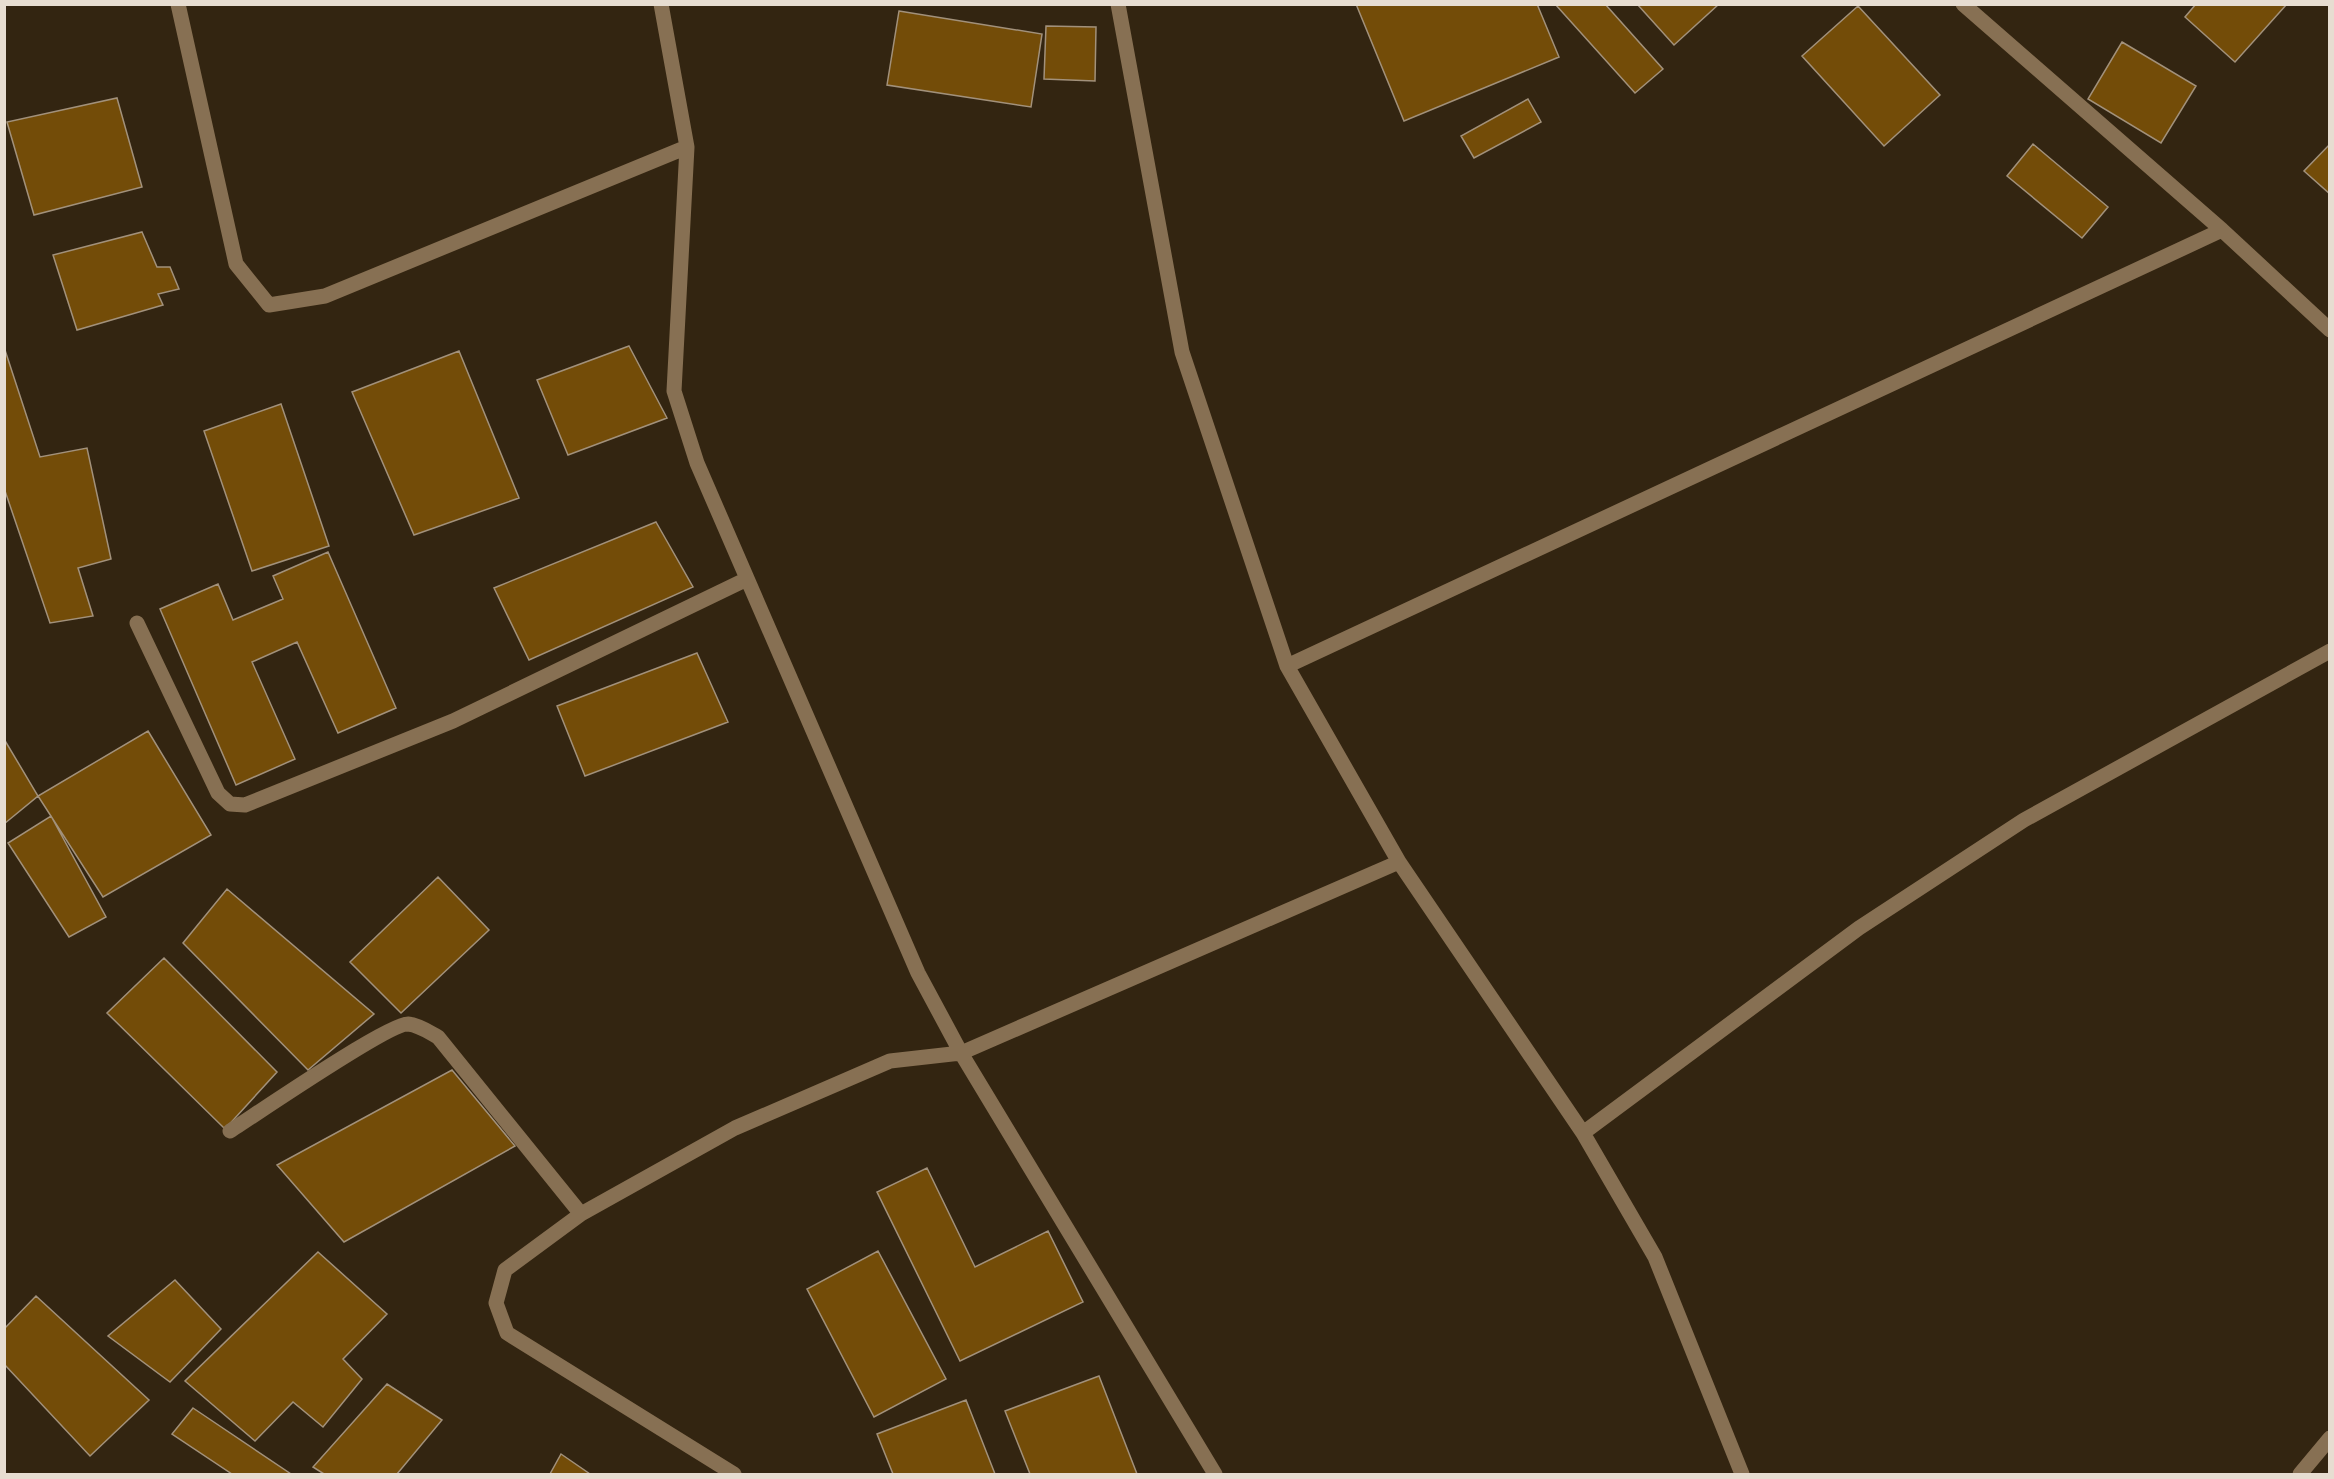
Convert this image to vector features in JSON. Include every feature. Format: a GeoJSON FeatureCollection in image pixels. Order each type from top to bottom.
{"type":"FeatureCollection","features":[{"type":"Feature","properties":{"kind":"street"},"geometry":{"type":"LineString","coordinates":[[178,4],[236,264],[269,305],[325,296],[687,147]]}},
{"type":"Feature","properties":{"kind":"street"},"geometry":{"type":"LineString","coordinates":[[661,4],[687,147],[674,391],[697,463],[918,973],[961,1053],[1215,1474]]}},
{"type":"Feature","properties":{"kind":"street"},"geometry":{"type":"LineString","coordinates":[[1118,4],[1182,352],[1287,666],[1399,862],[1583,1133],[1655,1257],[1742,1474]]}},
{"type":"Feature","properties":{"kind":"street"},"geometry":{"type":"LineString","coordinates":[[1964,4],[2222,230],[2330,330]]}},
{"type":"Feature","properties":{"kind":"street"},"geometry":{"type":"LineString","coordinates":[[1287,666],[2222,230]]}},
{"type":"Feature","properties":{"kind":"street"},"geometry":{"type":"LineString","coordinates":[[137,623],[218,793],[230,804],[245,805],[453,721],[747,579]]}},
{"type":"Feature","properties":{"kind":"street"},"geometry":{"type":"LineString","coordinates":[[1583,1133],[1859,928],[2025,820],[2330,651]]}},
{"type":"Feature","properties":{"kind":"street"},"geometry":{"type":"LineString","coordinates":[[734,1474],[507,1333],[496,1303],[505,1270],[581,1214],[735,1128],[890,1061],[961,1053],[1399,862]]}},
{"type":"Feature","properties":{"kind":"street"},"geometry":{"type":"LineString","coordinates":[[230,1131],[396,1026],[408,1024],[422,1028],[438,1037],[581,1214]]}},
{"type":"Feature","properties":{"kind":"street"},"geometry":{"type":"LineString","coordinates":[[2300,1474],[2330,1438]]}},
{"type":"Feature","properties":{"kind":"building"},"geometry":{"type":"Polygon","coordinates":[[[1356,4],[1537,4],[1559,57],[1404,121],[1356,4]]]}},
{"type":"Feature","properties":{"kind":"building"},"geometry":{"type":"Polygon","coordinates":[[[1555,4],[1605,4],[1663,69],[1635,93],[1555,4]]]}},
{"type":"Feature","properties":{"kind":"building"},"geometry":{"type":"Polygon","coordinates":[[[1637,4],[1719,4],[1674,45],[1637,4]]]}},
{"type":"Feature","properties":{"kind":"building"},"geometry":{"type":"Polygon","coordinates":[[[2196,4],[2287,4],[2235,62],[2185,17],[2196,4]]]}},
{"type":"Feature","properties":{"kind":"building"},"geometry":{"type":"Polygon","coordinates":[[[1858,6],[1940,95],[1884,146],[1802,56],[1858,6]]]}},
{"type":"Feature","properties":{"kind":"building"},"geometry":{"type":"Polygon","coordinates":[[[899,11],[1042,34],[1031,107],[887,85],[899,11]]]}},
{"type":"Feature","properties":{"kind":"building"},"geometry":{"type":"Polygon","coordinates":[[[1046,26],[1096,27],[1095,81],[1044,79],[1046,26]]]}},
{"type":"Feature","properties":{"kind":"building"},"geometry":{"type":"Polygon","coordinates":[[[2122,42],[2196,86],[2161,143],[2088,99],[2122,42]]]}},
{"type":"Feature","properties":{"kind":"building"},"geometry":{"type":"Polygon","coordinates":[[[117,98],[142,187],[34,215],[7,122],[117,98]]]}},
{"type":"Feature","properties":{"kind":"building"},"geometry":{"type":"Polygon","coordinates":[[[1528,99],[1541,122],[1474,158],[1461,136],[1528,99]]]}},
{"type":"Feature","properties":{"kind":"building"},"geometry":{"type":"Polygon","coordinates":[[[2033,144],[2108,207],[2082,238],[2007,176],[2033,144]]]}},
{"type":"Feature","properties":{"kind":"building"},"geometry":{"type":"Polygon","coordinates":[[[2330,144],[2330,194],[2304,171],[2330,144]]]}},
{"type":"Feature","properties":{"kind":"building"},"geometry":{"type":"Polygon","coordinates":[[[142,232],[157,267],[170,267],[179,289],[158,294],[163,305],[77,330],[53,255],[142,232]]]}},
{"type":"Feature","properties":{"kind":"building"},"geometry":{"type":"Polygon","coordinates":[[[629,346],[667,418],[568,455],[537,380],[629,346]]]}},
{"type":"Feature","properties":{"kind":"building"},"geometry":{"type":"Polygon","coordinates":[[[4,347],[40,457],[87,448],[111,559],[78,568],[93,616],[50,623],[4,488],[4,347]]]}},
{"type":"Feature","properties":{"kind":"building"},"geometry":{"type":"Polygon","coordinates":[[[459,351],[519,498],[414,535],[352,392],[459,351]]]}},
{"type":"Feature","properties":{"kind":"building"},"geometry":{"type":"Polygon","coordinates":[[[281,404],[329,546],[252,571],[204,431],[281,404]]]}},
{"type":"Feature","properties":{"kind":"building"},"geometry":{"type":"Polygon","coordinates":[[[656,522],[693,587],[529,660],[494,588],[656,522]]]}},
{"type":"Feature","properties":{"kind":"building"},"geometry":{"type":"Polygon","coordinates":[[[328,552],[396,708],[338,733],[297,642],[252,662],[295,759],[236,785],[160,609],[218,584],[233,620],[283,599],[273,576],[328,552]]]}},
{"type":"Feature","properties":{"kind":"building"},"geometry":{"type":"Polygon","coordinates":[[[697,653],[728,722],[585,776],[557,706],[697,653]]]}},
{"type":"Feature","properties":{"kind":"building"},"geometry":{"type":"Polygon","coordinates":[[[148,731],[211,835],[103,897],[38,796],[148,731]]]}},
{"type":"Feature","properties":{"kind":"building"},"geometry":{"type":"Polygon","coordinates":[[[4,739],[38,796],[4,824],[4,739]]]}},
{"type":"Feature","properties":{"kind":"building"},"geometry":{"type":"Polygon","coordinates":[[[51,816],[106,917],[69,937],[8,843],[51,816]]]}},
{"type":"Feature","properties":{"kind":"building"},"geometry":{"type":"Polygon","coordinates":[[[438,877],[489,930],[401,1013],[350,962],[438,877]]]}},
{"type":"Feature","properties":{"kind":"building"},"geometry":{"type":"Polygon","coordinates":[[[227,889],[374,1014],[308,1070],[183,943],[227,889]]]}},
{"type":"Feature","properties":{"kind":"building"},"geometry":{"type":"Polygon","coordinates":[[[164,958],[277,1072],[225,1129],[107,1013],[164,958]]]}},
{"type":"Feature","properties":{"kind":"building"},"geometry":{"type":"Polygon","coordinates":[[[452,1070],[515,1146],[344,1242],[277,1165],[452,1070]]]}},
{"type":"Feature","properties":{"kind":"building"},"geometry":{"type":"Polygon","coordinates":[[[927,1168],[975,1267],[1048,1231],[1083,1302],[960,1361],[877,1192],[927,1168]]]}},
{"type":"Feature","properties":{"kind":"building"},"geometry":{"type":"Polygon","coordinates":[[[878,1251],[946,1379],[874,1417],[807,1289],[878,1251]]]}},
{"type":"Feature","properties":{"kind":"building"},"geometry":{"type":"Polygon","coordinates":[[[318,1252],[387,1314],[343,1359],[362,1379],[323,1427],[293,1402],[255,1441],[185,1381],[318,1252]]]}},
{"type":"Feature","properties":{"kind":"building"},"geometry":{"type":"Polygon","coordinates":[[[175,1280],[221,1329],[170,1382],[108,1336],[175,1280]]]}},
{"type":"Feature","properties":{"kind":"building"},"geometry":{"type":"Polygon","coordinates":[[[36,1296],[149,1400],[90,1456],[4,1364],[4,1329],[36,1296]]]}},
{"type":"Feature","properties":{"kind":"building"},"geometry":{"type":"Polygon","coordinates":[[[1099,1376],[1137,1474],[1030,1474],[1005,1411],[1099,1376]]]}},
{"type":"Feature","properties":{"kind":"building"},"geometry":{"type":"Polygon","coordinates":[[[387,1384],[442,1420],[397,1474],[324,1474],[313,1467],[387,1384]]]}},
{"type":"Feature","properties":{"kind":"building"},"geometry":{"type":"Polygon","coordinates":[[[966,1400],[995,1474],[893,1474],[877,1434],[966,1400]]]}},
{"type":"Feature","properties":{"kind":"building"},"geometry":{"type":"Polygon","coordinates":[[[193,1408],[291,1474],[232,1474],[172,1434],[193,1408]]]}},
{"type":"Feature","properties":{"kind":"building"},"geometry":{"type":"Polygon","coordinates":[[[561,1454],[590,1474],[550,1474],[561,1454]]]}}]}
